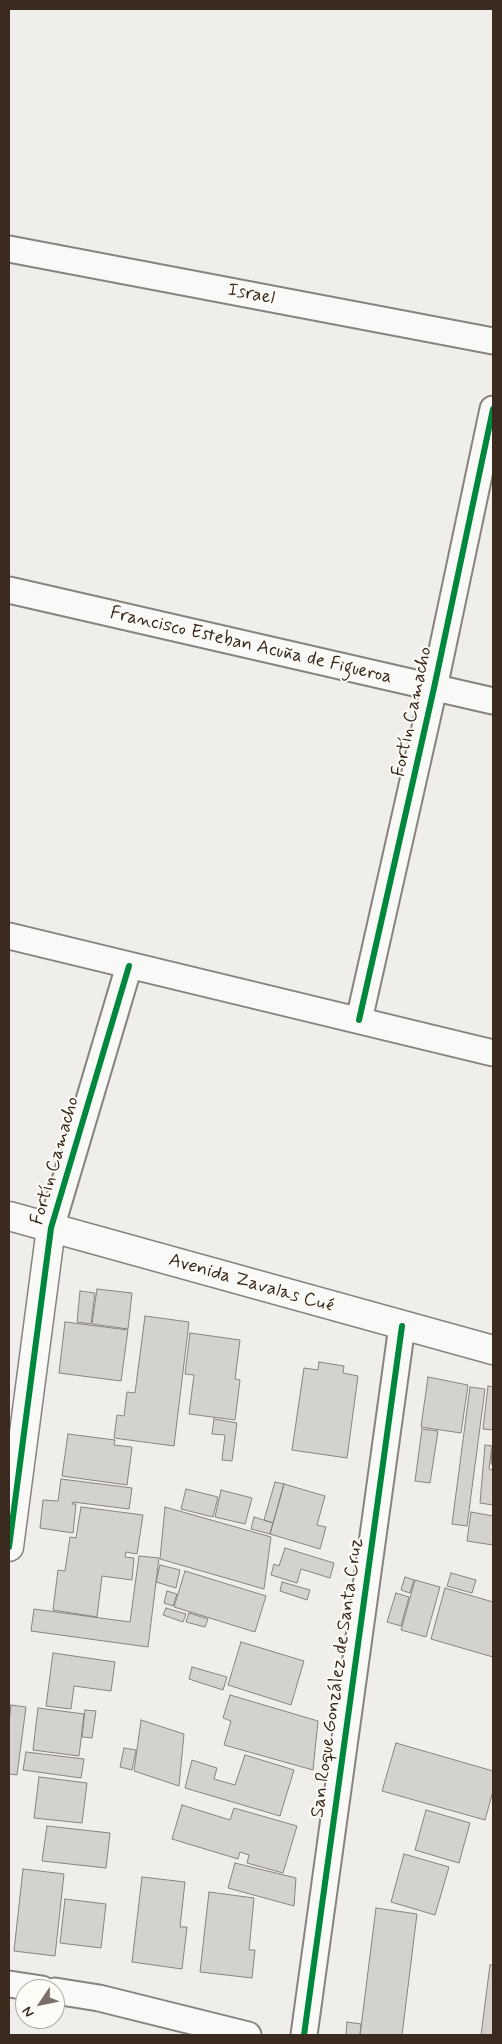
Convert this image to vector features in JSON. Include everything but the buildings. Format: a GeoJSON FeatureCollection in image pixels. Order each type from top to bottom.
{"type":"FeatureCollection","features":[{"type":"Feature","properties":{"kind":"main road","name":"Avenida Zavalas Cué"},"geometry":{"type":"LineString","coordinates":[[9,1216],[493,1350]]}},
{"type":"Feature","properties":{"kind":"main road","name":"Fortín Camacho"},"geometry":{"type":"LineString","coordinates":[[9,1547],[51,1228]]}},
{"type":"Feature","properties":{"kind":"street","name":"Israel"},"geometry":{"type":"LineString","coordinates":[[9,249],[493,341]]}},
{"type":"Feature","properties":{"kind":"street","name":"Fortín Camacho"},"geometry":{"type":"LineString","coordinates":[[359,1020],[434,688],[493,409]]}},
{"type":"Feature","properties":{"kind":"street","name":"Francisco Esteban Acuña de Figueroa"},"geometry":{"type":"LineString","coordinates":[[9,590],[493,701]]}},
{"type":"Feature","properties":{"kind":"street"},"geometry":{"type":"LineString","coordinates":[[9,936],[493,1053]]}},
{"type":"Feature","properties":{"kind":"street","name":"Fortín Camacho"},"geometry":{"type":"LineString","coordinates":[[51,1228],[129,966]]}},
{"type":"Feature","properties":{"kind":"street","name":"San Roque González de Santa Cruz"},"geometry":{"type":"LineString","coordinates":[[304,2035],[402,1326]]}},
{"type":"Feature","properties":{"kind":"street"},"geometry":{"type":"LineString","coordinates":[[65,1993],[99,1998],[248,2035]]}},
{"type":"Feature","properties":{"kind":"cycle path"},"geometry":{"type":"LineString","coordinates":[[359,1020],[434,688],[493,409]]}},
{"type":"Feature","properties":{"kind":"cycle path"},"geometry":{"type":"LineString","coordinates":[[9,1547],[51,1228],[129,966]]}},
{"type":"Feature","properties":{"kind":"cycle path"},"geometry":{"type":"LineString","coordinates":[[304,2035],[402,1326]]}}]}
